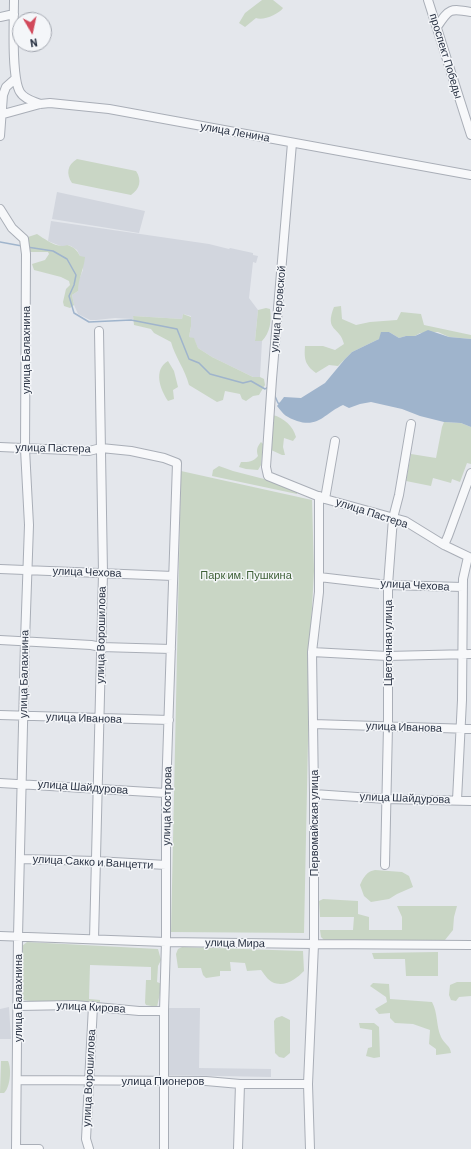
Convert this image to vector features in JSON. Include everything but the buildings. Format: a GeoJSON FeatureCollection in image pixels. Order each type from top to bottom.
{"type":"FeatureCollection","features":[{"type":"Feature","properties":{"kind":"street"},"geometry":{"type":"LineString","coordinates":[[14,0],[14,12]]}},
{"type":"Feature","properties":{"kind":"street","name":"проспект Победы"},"geometry":{"type":"LineString","coordinates":[[428,0],[471,135]]}},
{"type":"Feature","properties":{"kind":"street"},"geometry":{"type":"LineString","coordinates":[[436,27],[447,12],[456,9],[471,12]]}},
{"type":"Feature","properties":{"kind":"street"},"geometry":{"type":"LineString","coordinates":[[0,17],[12,14]]}},
{"type":"Feature","properties":{"kind":"street"},"geometry":{"type":"LineString","coordinates":[[15,52],[15,79],[20,92],[27,99],[40,104]]}},
{"type":"Feature","properties":{"kind":"street"},"geometry":{"type":"LineString","coordinates":[[0,136],[0,115],[6,87],[15,79]]}},
{"type":"Feature","properties":{"kind":"street","name":"улица Ленина"},"geometry":{"type":"LineString","coordinates":[[0,115],[40,104],[59,103],[109,109],[471,175]]}},
{"type":"Feature","properties":{"kind":"street","name":"улица Перовской"},"geometry":{"type":"LineString","coordinates":[[268,476],[266,467],[272,379],[292,143]]}},
{"type":"Feature","properties":{"kind":"street","name":"улица Балахнина"},"geometry":{"type":"LineString","coordinates":[[0,209],[12,228],[24,239],[26,254],[25,449],[29,525],[24,641],[18,936],[16,1149]]}},
{"type":"Feature","properties":{"kind":"street","name":"улица Ворошилова"},"geometry":{"type":"LineString","coordinates":[[94,939],[103,573],[99,331]]}},
{"type":"Feature","properties":{"kind":"street","name":"Цветочная улица"},"geometry":{"type":"LineString","coordinates":[[385,865],[388,726],[388,585],[393,518],[399,495],[411,424]]}},
{"type":"Feature","properties":{"kind":"street","name":"Первомайская улица"},"geometry":{"type":"LineString","coordinates":[[310,1149],[308,1084],[314,944],[314,724],[312,652],[319,592],[322,498],[334,441]]}},
{"type":"Feature","properties":{"kind":"street","name":"улица Пастера"},"geometry":{"type":"LineString","coordinates":[[0,447],[89,451],[101,448],[130,451],[164,458],[177,463]]}},
{"type":"Feature","properties":{"kind":"street","name":"улица Кострова"},"geometry":{"type":"LineString","coordinates":[[164,1149],[166,793],[177,463]]}},
{"type":"Feature","properties":{"kind":"street"},"geometry":{"type":"LineString","coordinates":[[444,545],[471,473]]}},
{"type":"Feature","properties":{"kind":"street","name":"улица Пастера"},"geometry":{"type":"LineString","coordinates":[[268,476],[322,498],[405,522],[444,545],[470,558]]}},
{"type":"Feature","properties":{"kind":"street"},"geometry":{"type":"LineString","coordinates":[[457,800],[462,700],[462,667],[467,654],[463,579],[470,558]]}},
{"type":"Feature","properties":{"kind":"street","name":"улица Чехова"},"geometry":{"type":"LineString","coordinates":[[0,569],[173,576]]}},
{"type":"Feature","properties":{"kind":"street","name":"улица Чехова"},"geometry":{"type":"LineString","coordinates":[[319,577],[388,585],[463,587]]}},
{"type":"Feature","properties":{"kind":"street"},"geometry":{"type":"LineString","coordinates":[[0,640],[92,645],[101,647],[171,649]]}},
{"type":"Feature","properties":{"kind":"street"},"geometry":{"type":"LineString","coordinates":[[312,652],[387,656],[467,654]]}},
{"type":"Feature","properties":{"kind":"street","name":"улица Иванова"},"geometry":{"type":"LineString","coordinates":[[0,715],[169,720]]}},
{"type":"Feature","properties":{"kind":"street","name":"улица Иванова"},"geometry":{"type":"LineString","coordinates":[[314,724],[471,729]]}},
{"type":"Feature","properties":{"kind":"street","name":"улица Шайдурова"},"geometry":{"type":"LineString","coordinates":[[0,783],[22,783],[166,793]]}},
{"type":"Feature","properties":{"kind":"street","name":"улица Шайдурова"},"geometry":{"type":"LineString","coordinates":[[314,794],[386,799],[471,801]]}},
{"type":"Feature","properties":{"kind":"street","name":"улица Сакко и Ванцетти"},"geometry":{"type":"LineString","coordinates":[[20,858],[166,865]]}},
{"type":"Feature","properties":{"kind":"street","name":"улица Мира"},"geometry":{"type":"LineString","coordinates":[[0,936],[166,942],[471,945]]}},
{"type":"Feature","properties":{"kind":"street","name":"улица Кирова"},"geometry":{"type":"LineString","coordinates":[[18,1006],[75,1005],[139,1011],[164,1011]]}},
{"type":"Feature","properties":{"kind":"street","name":"улица Ворошилова"},"geometry":{"type":"LineString","coordinates":[[89,1149],[86,1139],[93,1006]]}},
{"type":"Feature","properties":{"kind":"street","name":"улица Пионеров"},"geometry":{"type":"LineString","coordinates":[[17,1080],[206,1081],[240,1084],[308,1084]]}},
{"type":"Feature","properties":{"kind":"street"},"geometry":{"type":"LineString","coordinates":[[238,1149],[240,1084]]}},
{"type":"Feature","properties":{"kind":"street"},"geometry":{"type":"LineString","coordinates":[[16,1149],[39,1149]]}},
{"type":"Feature","properties":{"kind":"shaded area"},"geometry":{"type":"Polygon","coordinates":[[[57,192],[145,211],[139,233],[52,219],[57,192]]]}},
{"type":"Feature","properties":{"kind":"shaded area"},"geometry":{"type":"Polygon","coordinates":[[[51,221],[209,244],[253,253],[253,255],[258,256],[256,263],[253,262],[249,298],[258,310],[255,340],[262,341],[260,377],[253,377],[212,357],[198,348],[194,339],[189,337],[191,316],[183,314],[182,319],[133,316],[133,319],[115,318],[90,320],[78,314],[72,295],[78,291],[78,282],[83,270],[80,256],[77,250],[71,246],[67,245],[64,247],[48,241],[51,221]]]}},
{"type":"Feature","properties":{"kind":"shaded area"},"geometry":{"type":"Polygon","coordinates":[[[9,1007],[11,1039],[0,1039],[0,1009],[9,1007]]]}},
{"type":"Feature","properties":{"kind":"shaded area"},"geometry":{"type":"Polygon","coordinates":[[[169,1008],[200,1008],[199,1068],[271,1069],[271,1077],[169,1075],[169,1008]]]}},
{"type":"Feature","properties":{"kind":"green space"},"geometry":{"type":"Polygon","coordinates":[[[262,0],[273,0],[283,8],[278,13],[263,19],[256,18],[245,27],[239,23],[245,13],[262,0]]]}},
{"type":"Feature","properties":{"kind":"green space"},"geometry":{"type":"Polygon","coordinates":[[[77,159],[136,171],[139,178],[138,187],[131,195],[72,183],[68,170],[71,164],[77,159]]]}},
{"type":"Feature","properties":{"kind":"green space"},"geometry":{"type":"Polygon","coordinates":[[[37,234],[55,245],[67,245],[72,247],[80,256],[85,257],[78,291],[72,295],[74,305],[70,308],[64,306],[63,302],[66,289],[70,285],[69,281],[61,277],[34,270],[32,264],[45,260],[49,254],[48,252],[29,252],[28,237],[37,234]]]}},
{"type":"Feature","properties":{"kind":"green space"},"geometry":{"type":"Polygon","coordinates":[[[341,306],[342,319],[356,325],[370,322],[397,320],[401,312],[421,314],[424,325],[471,335],[471,339],[449,337],[438,332],[420,333],[415,336],[399,338],[389,332],[379,339],[352,352],[338,366],[329,365],[316,373],[307,364],[305,346],[323,346],[335,350],[344,344],[342,338],[332,325],[331,321],[331,315],[334,307],[341,306]]]}},
{"type":"Feature","properties":{"kind":"green space"},"geometry":{"type":"Polygon","coordinates":[[[266,308],[270,309],[271,313],[269,330],[262,341],[255,341],[258,310],[266,308]]]}},
{"type":"Feature","properties":{"kind":"green space"},"geometry":{"type":"Polygon","coordinates":[[[183,314],[191,317],[189,337],[194,338],[198,348],[212,357],[253,377],[260,377],[264,379],[265,385],[259,395],[253,396],[246,401],[242,399],[240,394],[225,391],[223,400],[217,402],[189,385],[171,342],[154,333],[151,329],[134,325],[133,316],[182,319],[183,314]]]}},
{"type":"Feature","properties":{"kind":"green space"},"geometry":{"type":"Polygon","coordinates":[[[168,361],[174,371],[178,387],[173,390],[174,399],[168,401],[159,380],[159,374],[163,365],[168,361]]]}},
{"type":"Feature","properties":{"kind":"green space"},"geometry":{"type":"Polygon","coordinates":[[[273,415],[288,423],[293,429],[296,437],[293,441],[284,438],[283,447],[285,455],[269,449],[273,415]]]}},
{"type":"Feature","properties":{"kind":"green space"},"geometry":{"type":"Polygon","coordinates":[[[444,422],[461,423],[471,427],[471,464],[467,463],[460,482],[452,479],[451,483],[433,478],[431,486],[406,481],[411,454],[436,458],[444,422]]]}},
{"type":"Feature","properties":{"kind":"green space"},"geometry":{"type":"Polygon","coordinates":[[[261,442],[263,444],[261,465],[258,470],[239,467],[241,462],[251,461],[258,456],[257,449],[261,442]]]}},
{"type":"Feature","properties":{"kind":"green space"},"geometry":{"type":"Polygon","coordinates":[[[219,466],[264,479],[297,491],[297,494],[212,476],[213,470],[219,466]]]}},
{"type":"Feature","properties":{"kind":"green space","name":"Парк им. Пушкина"},"geometry":{"type":"Polygon","coordinates":[[[181,471],[312,500],[314,571],[310,645],[304,933],[171,932],[181,471]]]}},
{"type":"Feature","properties":{"kind":"green space"},"geometry":{"type":"Polygon","coordinates":[[[375,870],[402,872],[409,876],[413,887],[389,899],[371,902],[364,896],[360,885],[368,873],[375,870]]]}},
{"type":"Feature","properties":{"kind":"green space"},"geometry":{"type":"Polygon","coordinates":[[[323,899],[358,901],[358,914],[369,917],[369,930],[402,930],[402,917],[397,906],[457,906],[453,930],[445,940],[325,941],[321,937],[320,930],[353,930],[354,917],[320,917],[319,901],[323,899]]]}},
{"type":"Feature","properties":{"kind":"green space"},"geometry":{"type":"Polygon","coordinates":[[[27,942],[158,949],[161,960],[158,966],[157,982],[162,984],[157,1007],[146,1005],[145,1003],[146,980],[151,980],[151,967],[90,965],[89,999],[100,1000],[100,1004],[30,1003],[29,1001],[24,1000],[21,997],[22,946],[27,942]]]}},
{"type":"Feature","properties":{"kind":"green space"},"geometry":{"type":"Polygon","coordinates":[[[182,947],[303,951],[304,971],[290,982],[277,984],[269,980],[261,970],[247,971],[245,963],[230,962],[231,971],[220,971],[220,976],[206,978],[203,975],[201,968],[178,968],[176,954],[178,949],[182,947]]]}},
{"type":"Feature","properties":{"kind":"green space"},"geometry":{"type":"Polygon","coordinates":[[[438,952],[438,976],[406,976],[405,959],[374,959],[372,953],[438,952]]]}},
{"type":"Feature","properties":{"kind":"green space"},"geometry":{"type":"Polygon","coordinates":[[[457,982],[471,982],[471,996],[459,997],[456,1001],[451,1000],[449,995],[450,985],[457,982]]]}},
{"type":"Feature","properties":{"kind":"green space"},"geometry":{"type":"Polygon","coordinates":[[[373,983],[389,984],[390,999],[432,1002],[439,1033],[451,1053],[436,1055],[436,1049],[429,1044],[430,1030],[413,1024],[395,1023],[390,1018],[390,1013],[379,1014],[375,1009],[387,1002],[386,997],[370,986],[373,983]]]}},
{"type":"Feature","properties":{"kind":"green space"},"geometry":{"type":"Polygon","coordinates":[[[282,1016],[290,1020],[290,1053],[284,1058],[279,1057],[275,1053],[274,1021],[276,1018],[282,1016]]]}},
{"type":"Feature","properties":{"kind":"green space"},"geometry":{"type":"Polygon","coordinates":[[[359,1023],[374,1023],[379,1027],[380,1057],[374,1058],[366,1056],[368,1048],[372,1047],[372,1030],[360,1028],[359,1023]]]}},
{"type":"Feature","properties":{"kind":"green space"},"geometry":{"type":"Polygon","coordinates":[[[1,1061],[8,1061],[10,1069],[8,1087],[4,1093],[0,1093],[1,1061]]]}},
{"type":"Feature","properties":{"kind":"water"},"geometry":{"type":"Polygon","coordinates":[[[428,330],[449,337],[471,339],[471,427],[461,423],[444,422],[420,416],[402,409],[371,402],[349,408],[343,405],[322,419],[311,423],[297,421],[288,417],[277,406],[284,397],[301,398],[325,383],[352,352],[379,339],[381,332],[389,332],[399,338],[415,336],[428,330]]]}},
{"type":"Feature","properties":{"kind":"waterway"},"geometry":{"type":"LineString","coordinates":[[0,242],[22,246]]}},
{"type":"Feature","properties":{"kind":"waterway"},"geometry":{"type":"LineString","coordinates":[[27,247],[53,251],[67,259],[76,275],[74,285],[69,296],[74,313],[89,322],[131,320],[177,329],[189,359],[199,363],[210,374],[243,383],[251,381],[265,389],[268,387]]}},
{"type":"Feature","properties":{"kind":"waterway"},"geometry":{"type":"LineString","coordinates":[[274,394],[278,403],[281,404]]}}]}
